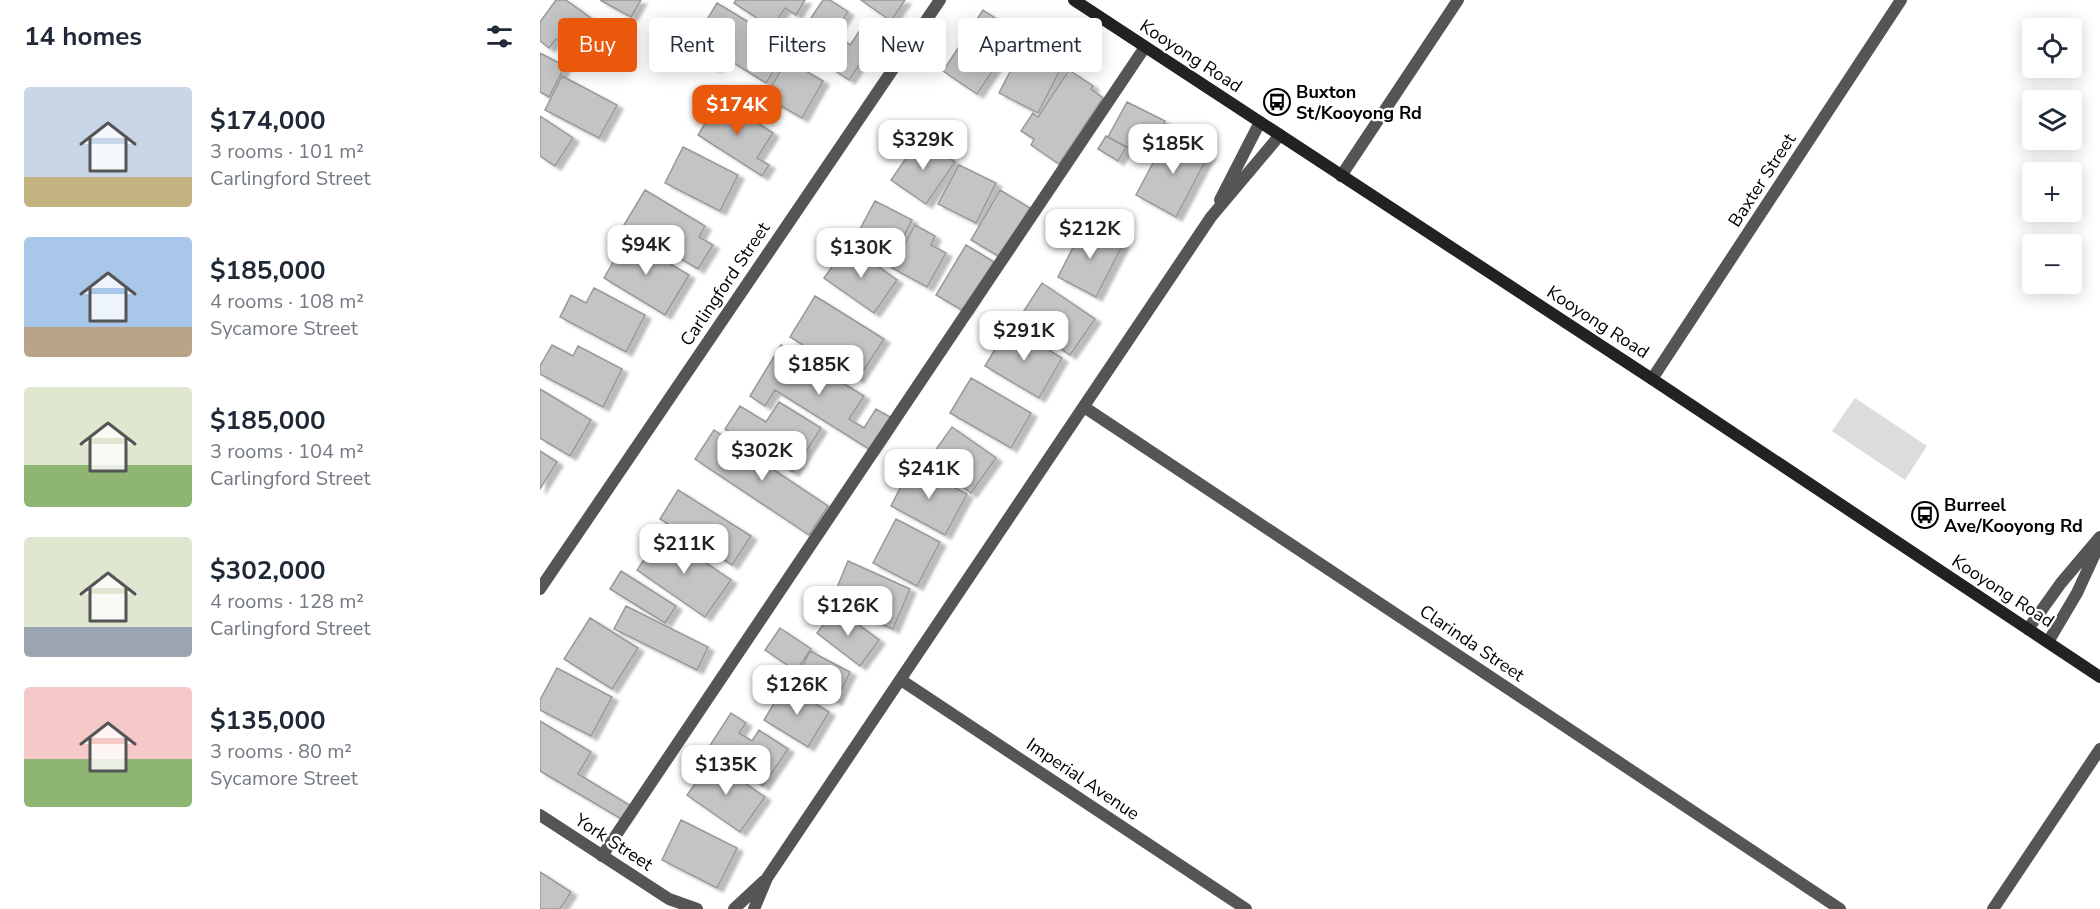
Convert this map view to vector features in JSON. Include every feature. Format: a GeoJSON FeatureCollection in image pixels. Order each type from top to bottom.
{"type":"FeatureCollection","features":[{"type":"Feature","properties":{"kind":"street","name":"Carlingford Street"},"geometry":{"type":"LineString","coordinates":[[540,589],[940,0]]}},
{"type":"Feature","properties":{"kind":"street","name":"Kooyong Road"},"geometry":{"type":"LineString","coordinates":[[1074,0],[1652,379],[2100,677]]}},
{"type":"Feature","properties":{"kind":"street"},"geometry":{"type":"LineString","coordinates":[[1341,176],[1458,0]]}},
{"type":"Feature","properties":{"kind":"street","name":"Baxter Street"},"geometry":{"type":"LineString","coordinates":[[1652,379],[1901,0]]}},
{"type":"Feature","properties":{"kind":"street"},"geometry":{"type":"LineString","coordinates":[[602,856],[1145,47]]}},
{"type":"Feature","properties":{"kind":"street"},"geometry":{"type":"LineString","coordinates":[[1211,217],[1260,122]]}},
{"type":"Feature","properties":{"kind":"street"},"geometry":{"type":"LineString","coordinates":[[754,909],[767,878],[1211,217],[1280,135]]}},
{"type":"Feature","properties":{"kind":"street","name":"Clarinda Street"},"geometry":{"type":"LineString","coordinates":[[1084,407],[1840,909]]}},
{"type":"Feature","properties":{"kind":"street"},"geometry":{"type":"LineString","coordinates":[[2028,629],[2061,583],[2100,537]]}},
{"type":"Feature","properties":{"kind":"street"},"geometry":{"type":"LineString","coordinates":[[2048,642],[2077,593],[2100,542]]}},
{"type":"Feature","properties":{"kind":"street","name":"Imperial Avenue"},"geometry":{"type":"LineString","coordinates":[[901,680],[1246,909]]}},
{"type":"Feature","properties":{"kind":"street"},"geometry":{"type":"LineString","coordinates":[[1993,909],[2100,749]]}},
{"type":"Feature","properties":{"kind":"street","name":"York Street"},"geometry":{"type":"LineString","coordinates":[[540,815],[673,904],[697,909]]}},
{"type":"Feature","properties":{"kind":"street"},"geometry":{"type":"LineString","coordinates":[[735,909],[767,878]]}},
{"type":"Feature","properties":{"kind":"shaded area"},"geometry":{"type":"Polygon","coordinates":[[[1855,398],[1927,446],[1905,480],[1832,431],[1855,398]]]}},
{"type":"Feature","properties":{"kind":"building"},"geometry":{"type":"Polygon","coordinates":[[[556,0],[566,0],[591,18],[558,18],[558,40],[556,39],[549,48],[540,41],[540,22],[556,0]]]}},
{"type":"Feature","properties":{"kind":"building"},"geometry":{"type":"Polygon","coordinates":[[[600,0],[641,0],[631,17],[600,0]]]}},
{"type":"Feature","properties":{"kind":"building"},"geometry":{"type":"Polygon","coordinates":[[[736,0],[805,0],[796,15],[785,8],[778,18],[757,18],[734,3],[736,0]]]}},
{"type":"Feature","properties":{"kind":"building"},"geometry":{"type":"Polygon","coordinates":[[[823,0],[830,0],[848,12],[844,18],[811,18],[823,0]]]}},
{"type":"Feature","properties":{"kind":"building"},"geometry":{"type":"Polygon","coordinates":[[[861,0],[905,0],[893,18],[887,18],[861,0]]]}},
{"type":"Feature","properties":{"kind":"building"},"geometry":{"type":"Polygon","coordinates":[[[717,3],[747,21],[747,71],[735,64],[735,18],[708,18],[717,3]]]}},
{"type":"Feature","properties":{"kind":"building"},"geometry":{"type":"Polygon","coordinates":[[[983,10],[995,18],[978,18],[983,10]]]}},
{"type":"Feature","properties":{"kind":"building"},"geometry":{"type":"Polygon","coordinates":[[[859,32],[859,65],[849,80],[837,72],[847,72],[847,43],[850,45],[859,32]]]}},
{"type":"Feature","properties":{"kind":"building"},"geometry":{"type":"Polygon","coordinates":[[[958,48],[958,72],[992,72],[977,94],[944,72],[958,48]]]}},
{"type":"Feature","properties":{"kind":"building"},"geometry":{"type":"Polygon","coordinates":[[[540,53],[558,62],[558,72],[562,72],[549,97],[540,92],[540,53]]]}},
{"type":"Feature","properties":{"kind":"building"},"geometry":{"type":"Polygon","coordinates":[[[748,72],[773,72],[766,83],[748,72]]]}},
{"type":"Feature","properties":{"kind":"building"},"geometry":{"type":"Polygon","coordinates":[[[780,72],[808,72],[823,81],[802,118],[765,97],[780,72]]]}},
{"type":"Feature","properties":{"kind":"building"},"geometry":{"type":"Polygon","coordinates":[[[1010,72],[1059,72],[1038,113],[999,93],[1010,72]]]}},
{"type":"Feature","properties":{"kind":"building"},"geometry":{"type":"Polygon","coordinates":[[[1068,72],[1072,72],[1093,86],[1091,89],[1103,98],[1059,164],[1031,145],[1034,139],[1021,131],[1033,113],[1038,117],[1068,72]]]}},
{"type":"Feature","properties":{"kind":"building"},"geometry":{"type":"Polygon","coordinates":[[[562,76],[617,105],[599,138],[545,110],[562,76]]]}},
{"type":"Feature","properties":{"kind":"building"},"geometry":{"type":"Polygon","coordinates":[[[720,99],[773,133],[757,158],[769,165],[762,176],[698,135],[720,99]]]}},
{"type":"Feature","properties":{"kind":"building"},"geometry":{"type":"Polygon","coordinates":[[[1127,102],[1165,121],[1146,157],[1108,137],[1127,102]]]}},
{"type":"Feature","properties":{"kind":"building"},"geometry":{"type":"Polygon","coordinates":[[[540,116],[573,138],[555,166],[540,156],[540,116]]]}},
{"type":"Feature","properties":{"kind":"building"},"geometry":{"type":"Polygon","coordinates":[[[1169,133],[1209,154],[1176,217],[1136,195],[1169,133]]]}},
{"type":"Feature","properties":{"kind":"building"},"geometry":{"type":"Polygon","coordinates":[[[1106,136],[1126,147],[1118,161],[1098,149],[1106,136]]]}},
{"type":"Feature","properties":{"kind":"building"},"geometry":{"type":"Polygon","coordinates":[[[920,138],[955,162],[926,204],[891,180],[920,138]]]}},
{"type":"Feature","properties":{"kind":"building"},"geometry":{"type":"Polygon","coordinates":[[[683,147],[738,175],[720,211],[665,183],[683,147]]]}},
{"type":"Feature","properties":{"kind":"building"},"geometry":{"type":"Polygon","coordinates":[[[959,165],[996,183],[976,223],[938,204],[959,165]]]}},
{"type":"Feature","properties":{"kind":"building"},"geometry":{"type":"Polygon","coordinates":[[[645,190],[705,226],[699,237],[713,245],[698,269],[624,225],[645,190]]]}},
{"type":"Feature","properties":{"kind":"building"},"geometry":{"type":"Polygon","coordinates":[[[1000,190],[1030,208],[1000,257],[971,240],[1000,190]]]}},
{"type":"Feature","properties":{"kind":"building"},"geometry":{"type":"Polygon","coordinates":[[[875,201],[912,220],[889,264],[852,244],[875,201]]]}},
{"type":"Feature","properties":{"kind":"building"},"geometry":{"type":"Polygon","coordinates":[[[1085,224],[1123,244],[1096,297],[1058,277],[1085,224]]]}},
{"type":"Feature","properties":{"kind":"building"},"geometry":{"type":"Polygon","coordinates":[[[915,225],[935,236],[931,245],[946,253],[927,287],[892,268],[915,225]]]}},
{"type":"Feature","properties":{"kind":"building"},"geometry":{"type":"Polygon","coordinates":[[[627,238],[689,275],[665,315],[604,278],[627,238]]]}},
{"type":"Feature","properties":{"kind":"building"},"geometry":{"type":"Polygon","coordinates":[[[848,245],[897,280],[874,313],[824,278],[848,245]]]}},
{"type":"Feature","properties":{"kind":"building"},"geometry":{"type":"Polygon","coordinates":[[[966,245],[994,262],[965,312],[936,295],[966,245]]]}},
{"type":"Feature","properties":{"kind":"building"},"geometry":{"type":"Polygon","coordinates":[[[1042,283],[1095,319],[1070,355],[1018,320],[1042,283]]]}},
{"type":"Feature","properties":{"kind":"building"},"geometry":{"type":"Polygon","coordinates":[[[594,288],[645,315],[626,352],[560,317],[571,295],[586,303],[594,288]]]}},
{"type":"Feature","properties":{"kind":"building"},"geometry":{"type":"Polygon","coordinates":[[[815,296],[884,339],[858,379],[790,337],[815,296]]]}},
{"type":"Feature","properties":{"kind":"building"},"geometry":{"type":"Polygon","coordinates":[[[1009,326],[1062,358],[1039,398],[985,366],[1009,326]]]}},
{"type":"Feature","properties":{"kind":"building"},"geometry":{"type":"Polygon","coordinates":[[[552,345],[573,356],[578,346],[622,369],[603,407],[540,374],[540,366],[552,345]]]}},
{"type":"Feature","properties":{"kind":"building"},"geometry":{"type":"Polygon","coordinates":[[[781,345],[864,396],[849,419],[864,428],[876,409],[892,418],[872,451],[775,390],[765,406],[750,396],[781,345]]]}},
{"type":"Feature","properties":{"kind":"building"},"geometry":{"type":"Polygon","coordinates":[[[971,378],[1031,413],[1011,448],[950,413],[971,378]]]}},
{"type":"Feature","properties":{"kind":"building"},"geometry":{"type":"Polygon","coordinates":[[[540,389],[591,420],[570,456],[540,438],[540,389]]]}},
{"type":"Feature","properties":{"kind":"building"},"geometry":{"type":"Polygon","coordinates":[[[779,402],[821,428],[793,472],[725,429],[740,406],[766,422],[779,402]]]}},
{"type":"Feature","properties":{"kind":"building"},"geometry":{"type":"Polygon","coordinates":[[[952,427],[996,458],[971,493],[927,462],[952,427]]]}},
{"type":"Feature","properties":{"kind":"building"},"geometry":{"type":"Polygon","coordinates":[[[714,430],[828,506],[809,535],[695,459],[714,430]]]}},
{"type":"Feature","properties":{"kind":"building"},"geometry":{"type":"Polygon","coordinates":[[[540,451],[557,462],[540,489],[540,451]]]}},
{"type":"Feature","properties":{"kind":"building"},"geometry":{"type":"Polygon","coordinates":[[[912,465],[967,494],[945,535],[891,506],[912,465]]]}},
{"type":"Feature","properties":{"kind":"building"},"geometry":{"type":"Polygon","coordinates":[[[678,490],[751,536],[732,565],[660,519],[678,490]]]}},
{"type":"Feature","properties":{"kind":"building"},"geometry":{"type":"Polygon","coordinates":[[[896,519],[940,542],[917,586],[873,563],[896,519]]]}},
{"type":"Feature","properties":{"kind":"building"},"geometry":{"type":"Polygon","coordinates":[[[662,533],[731,580],[705,617],[637,570],[662,533]]]}},
{"type":"Feature","properties":{"kind":"building"},"geometry":{"type":"Polygon","coordinates":[[[848,561],[910,589],[893,629],[831,602],[848,561]]]}},
{"type":"Feature","properties":{"kind":"building"},"geometry":{"type":"Polygon","coordinates":[[[621,571],[676,606],[665,623],[610,589],[621,571]]]}},
{"type":"Feature","properties":{"kind":"building"},"geometry":{"type":"Polygon","coordinates":[[[626,606],[708,647],[697,670],[614,629],[626,606]]]}},
{"type":"Feature","properties":{"kind":"building"},"geometry":{"type":"Polygon","coordinates":[[[836,608],[879,640],[860,666],[817,633],[836,608]]]}},
{"type":"Feature","properties":{"kind":"building"},"geometry":{"type":"Polygon","coordinates":[[[590,618],[638,648],[612,689],[564,659],[590,618]]]}},
{"type":"Feature","properties":{"kind":"building"},"geometry":{"type":"Polygon","coordinates":[[[780,628],[811,649],[796,671],[765,650],[780,628]]]}},
{"type":"Feature","properties":{"kind":"building"},"geometry":{"type":"Polygon","coordinates":[[[810,651],[850,672],[836,701],[796,680],[810,651]]]}},
{"type":"Feature","properties":{"kind":"building"},"geometry":{"type":"Polygon","coordinates":[[[557,668],[612,697],[591,736],[540,710],[540,700],[557,668]]]}},
{"type":"Feature","properties":{"kind":"building"},"geometry":{"type":"Polygon","coordinates":[[[785,685],[829,712],[808,747],[764,720],[785,685]]]}},
{"type":"Feature","properties":{"kind":"building"},"geometry":{"type":"Polygon","coordinates":[[[731,713],[746,723],[739,733],[752,741],[759,730],[788,749],[763,786],[707,750],[731,713]]]}},
{"type":"Feature","properties":{"kind":"building"},"geometry":{"type":"Polygon","coordinates":[[[540,721],[591,752],[578,774],[631,806],[623,820],[540,771],[540,721]]]}},
{"type":"Feature","properties":{"kind":"building"},"geometry":{"type":"Polygon","coordinates":[[[712,760],[765,797],[740,832],[687,795],[712,760]]]}},
{"type":"Feature","properties":{"kind":"building"},"geometry":{"type":"Polygon","coordinates":[[[681,820],[737,848],[717,888],[662,860],[681,820]]]}},
{"type":"Feature","properties":{"kind":"building"},"geometry":{"type":"Polygon","coordinates":[[[540,872],[571,892],[560,909],[540,909],[540,872]]]}},
{"type":"Feature","properties":{"kind":"place","name":"Buxton St/Kooyong Rd"},"geometry":{"type":"Point","coordinates":[1277,102]}},
{"type":"Feature","properties":{"kind":"place","name":"Burreel Ave/Kooyong Rd"},"geometry":{"type":"Point","coordinates":[1925,515]}}]}
